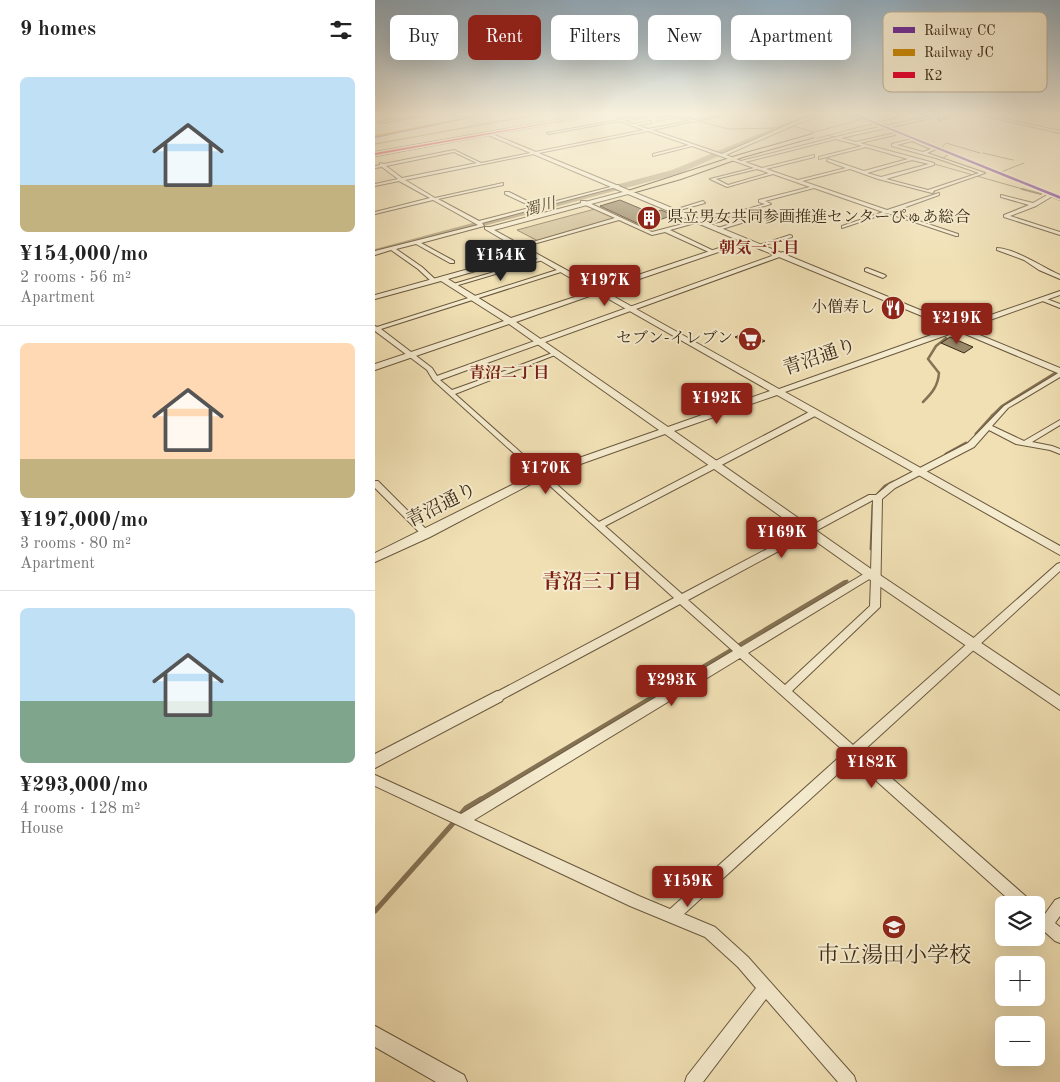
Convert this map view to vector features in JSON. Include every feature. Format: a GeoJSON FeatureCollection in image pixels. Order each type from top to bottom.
{"type":"FeatureCollection","features":[{"type":"Feature","properties":{"kind":"highway"},"geometry":{"type":"LineString","coordinates":[[624,190],[679,178],[711,164]]}},
{"type":"Feature","properties":{"kind":"street"},"geometry":{"type":"LineString","coordinates":[[375,186],[479,164]]}},
{"type":"Feature","properties":{"kind":"street"},"geometry":{"type":"LineString","coordinates":[[565,164],[761,245],[780,255]]}},
{"type":"Feature","properties":{"kind":"street"},"geometry":{"type":"LineString","coordinates":[[748,164],[956,235]]}},
{"type":"Feature","properties":{"kind":"street"},"geometry":{"type":"LineString","coordinates":[[773,173],[729,186],[712,179],[775,164]]}},
{"type":"Feature","properties":{"kind":"street"},"geometry":{"type":"LineString","coordinates":[[842,164],[937,194],[844,227]]}},
{"type":"Feature","properties":{"kind":"street"},"geometry":{"type":"LineString","coordinates":[[865,172],[892,164]]}},
{"type":"Feature","properties":{"kind":"street"},"geometry":{"type":"LineString","coordinates":[[882,178],[932,164]]}},
{"type":"Feature","properties":{"kind":"street"},"geometry":{"type":"LineString","coordinates":[[928,191],[983,173],[957,164]]}},
{"type":"Feature","properties":{"kind":"street"},"geometry":{"type":"LineString","coordinates":[[375,166],[382,165],[402,181],[433,199],[483,225],[1060,551]]}},
{"type":"Feature","properties":{"kind":"street"},"geometry":{"type":"LineString","coordinates":[[798,181],[850,167]]}},
{"type":"Feature","properties":{"kind":"street"},"geometry":{"type":"LineString","coordinates":[[375,213],[502,184]]}},
{"type":"Feature","properties":{"kind":"street"},"geometry":{"type":"LineString","coordinates":[[585,203],[652,234],[769,204],[761,201],[814,186]]}},
{"type":"Feature","properties":{"kind":"street"},"geometry":{"type":"LineString","coordinates":[[375,253],[483,225],[585,203],[624,190]]}},
{"type":"Feature","properties":{"kind":"street"},"geometry":{"type":"LineString","coordinates":[[483,225],[547,204],[624,190],[676,210],[780,255],[1060,367]]}},
{"type":"Feature","properties":{"kind":"street"},"geometry":{"type":"LineString","coordinates":[[507,193],[536,207]]}},
{"type":"Feature","properties":{"kind":"street"},"geometry":{"type":"LineString","coordinates":[[1003,196],[1034,205]]}},
{"type":"Feature","properties":{"kind":"street"},"geometry":{"type":"LineString","coordinates":[[1049,196],[1034,205],[1006,216],[1060,234]]}},
{"type":"Feature","properties":{"kind":"street"},"geometry":{"type":"LineString","coordinates":[[676,210],[703,202]]}},
{"type":"Feature","properties":{"kind":"street"},"geometry":{"type":"LineString","coordinates":[[720,228],[768,214],[774,216]]}},
{"type":"Feature","properties":{"kind":"street"},"geometry":{"type":"LineString","coordinates":[[521,247],[618,219]]}},
{"type":"Feature","properties":{"kind":"street"},"geometry":{"type":"LineString","coordinates":[[665,230],[713,252]]}},
{"type":"Feature","properties":{"kind":"street"},"geometry":{"type":"LineString","coordinates":[[761,245],[790,236]]}},
{"type":"Feature","properties":{"kind":"street"},"geometry":{"type":"LineString","coordinates":[[375,367],[745,240]]}},
{"type":"Feature","properties":{"kind":"street"},"geometry":{"type":"LineString","coordinates":[[416,242],[452,262]]}},
{"type":"Feature","properties":{"kind":"street"},"geometry":{"type":"LineString","coordinates":[[391,249],[420,268],[434,281]]}},
{"type":"Feature","properties":{"kind":"street"},"geometry":{"type":"LineString","coordinates":[[999,249],[1026,259],[1041,269],[1060,277]]}},
{"type":"Feature","properties":{"kind":"street"},"geometry":{"type":"LineString","coordinates":[[375,297],[531,253]]}},
{"type":"Feature","properties":{"kind":"street"},"geometry":{"type":"LineString","coordinates":[[435,379],[780,255]]}},
{"type":"Feature","properties":{"kind":"street"},"geometry":{"type":"LineString","coordinates":[[453,285],[543,259]]}},
{"type":"Feature","properties":{"kind":"street"},"geometry":{"type":"LineString","coordinates":[[375,329],[562,270]]}},
{"type":"Feature","properties":{"kind":"street"},"geometry":{"type":"LineString","coordinates":[[867,270],[883,276]]}},
{"type":"Feature","properties":{"kind":"street"},"geometry":{"type":"LineString","coordinates":[[442,278],[472,299],[490,307],[873,576],[1060,704]]}},
{"type":"Feature","properties":{"kind":"street","name":"青沼通り"},"geometry":{"type":"LineString","coordinates":[[375,558],[541,475],[1060,293]]}},
{"type":"Feature","properties":{"kind":"street"},"geometry":{"type":"LineString","coordinates":[[1042,299],[1060,306]]}},
{"type":"Feature","properties":{"kind":"street"},"geometry":{"type":"LineString","coordinates":[[961,328],[1060,372]]}},
{"type":"Feature","properties":{"kind":"street"},"geometry":{"type":"LineString","coordinates":[[375,329],[429,369],[435,379],[541,475],[852,754],[1015,896]]}},
{"type":"Feature","properties":{"kind":"street"},"geometry":{"type":"LineString","coordinates":[[451,393],[557,354]]}},
{"type":"Feature","properties":{"kind":"street"},"geometry":{"type":"LineString","coordinates":[[482,362],[498,375]]}},
{"type":"Feature","properties":{"kind":"street"},"geometry":{"type":"LineString","coordinates":[[375,761],[809,531],[876,498],[892,486],[971,445],[1006,408],[1060,372]]}},
{"type":"Feature","properties":{"kind":"street"},"geometry":{"type":"LineString","coordinates":[[598,526],[814,413]]}},
{"type":"Feature","properties":{"kind":"street"},"geometry":{"type":"LineString","coordinates":[[1025,443],[1060,422]]}},
{"type":"Feature","properties":{"kind":"street"},"geometry":{"type":"LineString","coordinates":[[988,427],[1025,443],[1052,448],[1060,452]]}},
{"type":"Feature","properties":{"kind":"street"},"geometry":{"type":"LineString","coordinates":[[375,482],[426,534]]}},
{"type":"Feature","properties":{"kind":"street"},"geometry":{"type":"LineString","coordinates":[[784,692],[875,607],[873,576],[876,498]]}},
{"type":"Feature","properties":{"kind":"street"},"geometry":{"type":"LineString","coordinates":[[671,917],[1060,566]]}},
{"type":"Feature","properties":{"kind":"street"},"geometry":{"type":"LineString","coordinates":[[458,818],[736,650],[873,576]]}},
{"type":"Feature","properties":{"kind":"street"},"geometry":{"type":"LineString","coordinates":[[375,780],[671,917],[710,932],[743,962],[848,1082]]}},
{"type":"Feature","properties":{"kind":"street"},"geometry":{"type":"LineString","coordinates":[[1045,917],[1060,906]]}},
{"type":"Feature","properties":{"kind":"street"},"geometry":{"type":"LineString","coordinates":[[1045,923],[1060,936]]}},
{"type":"Feature","properties":{"kind":"street"},"geometry":{"type":"LineString","coordinates":[[693,1082],[765,988]]}},
{"type":"Feature","properties":{"kind":"street"},"geometry":{"type":"LineString","coordinates":[[375,1036],[457,1082]]}},
{"type":"Feature","properties":{"kind":"shaded area"},"geometry":{"type":"Polygon","coordinates":[[[595,209],[615,218],[538,241],[517,230],[595,209]]]}},
{"type":"Feature","properties":{"kind":"building"},"geometry":{"type":"Polygon","coordinates":[[[620,200],[651,213],[661,210],[673,215],[643,226],[600,206],[620,200]]]}},
{"type":"Feature","properties":{"kind":"building","name":"セブン-イレブン"},"geometry":{"type":"Polygon","coordinates":[[[748,332],[765,341],[752,346],[735,337],[748,332]]]}},
{"type":"Feature","properties":{"kind":"building"},"geometry":{"type":"Polygon","coordinates":[[[950,337],[973,347],[964,353],[941,343],[950,337]]]}},
{"type":"Feature","properties":{"kind":"waterway","name":"濁川"},"geometry":{"type":"LineString","coordinates":[[375,252],[675,172],[693,164]]}},
{"type":"Feature","properties":{"kind":"waterway"},"geometry":{"type":"LineString","coordinates":[[936,164],[1026,190]]}},
{"type":"Feature","properties":{"kind":"waterway"},"geometry":{"type":"LineString","coordinates":[[1020,164],[1001,172],[1039,188]]}},
{"type":"Feature","properties":{"kind":"waterway"},"geometry":{"type":"LineString","coordinates":[[1022,189],[1041,194]]}},
{"type":"Feature","properties":{"kind":"waterway"},"geometry":{"type":"LineString","coordinates":[[1053,197],[1060,200]]}},
{"type":"Feature","properties":{"kind":"waterway"},"geometry":{"type":"LineString","coordinates":[[923,402],[934,389],[939,373],[928,359],[936,346],[946,338]]}},
{"type":"Feature","properties":{"kind":"waterway"},"geometry":{"type":"LineString","coordinates":[[993,415],[1002,406],[1055,373]]}},
{"type":"Feature","properties":{"kind":"waterway"},"geometry":{"type":"LineString","coordinates":[[976,434],[993,415]]}},
{"type":"Feature","properties":{"kind":"waterway"},"geometry":{"type":"LineString","coordinates":[[946,454],[966,443]]}},
{"type":"Feature","properties":{"kind":"waterway"},"geometry":{"type":"LineString","coordinates":[[875,497],[885,486],[893,482]]}},
{"type":"Feature","properties":{"kind":"waterway"},"geometry":{"type":"LineString","coordinates":[[871,549],[873,505]]}},
{"type":"Feature","properties":{"kind":"waterway"},"geometry":{"type":"LineString","coordinates":[[479,800],[845,582]]}},
{"type":"Feature","properties":{"kind":"waterway"},"geometry":{"type":"LineString","coordinates":[[460,815],[466,808],[481,799]]}},
{"type":"Feature","properties":{"kind":"waterway"},"geometry":{"type":"LineString","coordinates":[[375,911],[456,820]]}},
{"type":"Feature","properties":{"kind":"rail line","name":"CC"},"geometry":{"type":"LineString","coordinates":[[977,164],[1060,198]]}},
{"type":"Feature","properties":{"kind":"place","name":"県立男女共同参画推進センターぴゅあ総合"},"geometry":{"type":"Point","coordinates":[649,218]}},
{"type":"Feature","properties":{"kind":"place","name":"小僧寿し"},"geometry":{"type":"Point","coordinates":[893,308]}},
{"type":"Feature","properties":{"kind":"place","name":"セブン-イレブン"},"geometry":{"type":"Point","coordinates":[750,339]}},
{"type":"Feature","properties":{"kind":"place","name":"市立湯田小学校"},"geometry":{"type":"Point","coordinates":[894,927]}},
{"type":"Feature","properties":{"kind":"district","name":"朝気一丁目"},"geometry":{"type":"Point","coordinates":[759,249]}},
{"type":"Feature","properties":{"kind":"district","name":"青沼二丁目"},"geometry":{"type":"Point","coordinates":[509,374]}},
{"type":"Feature","properties":{"kind":"district","name":"青沼三丁目"},"geometry":{"type":"Point","coordinates":[592,583]}}]}
